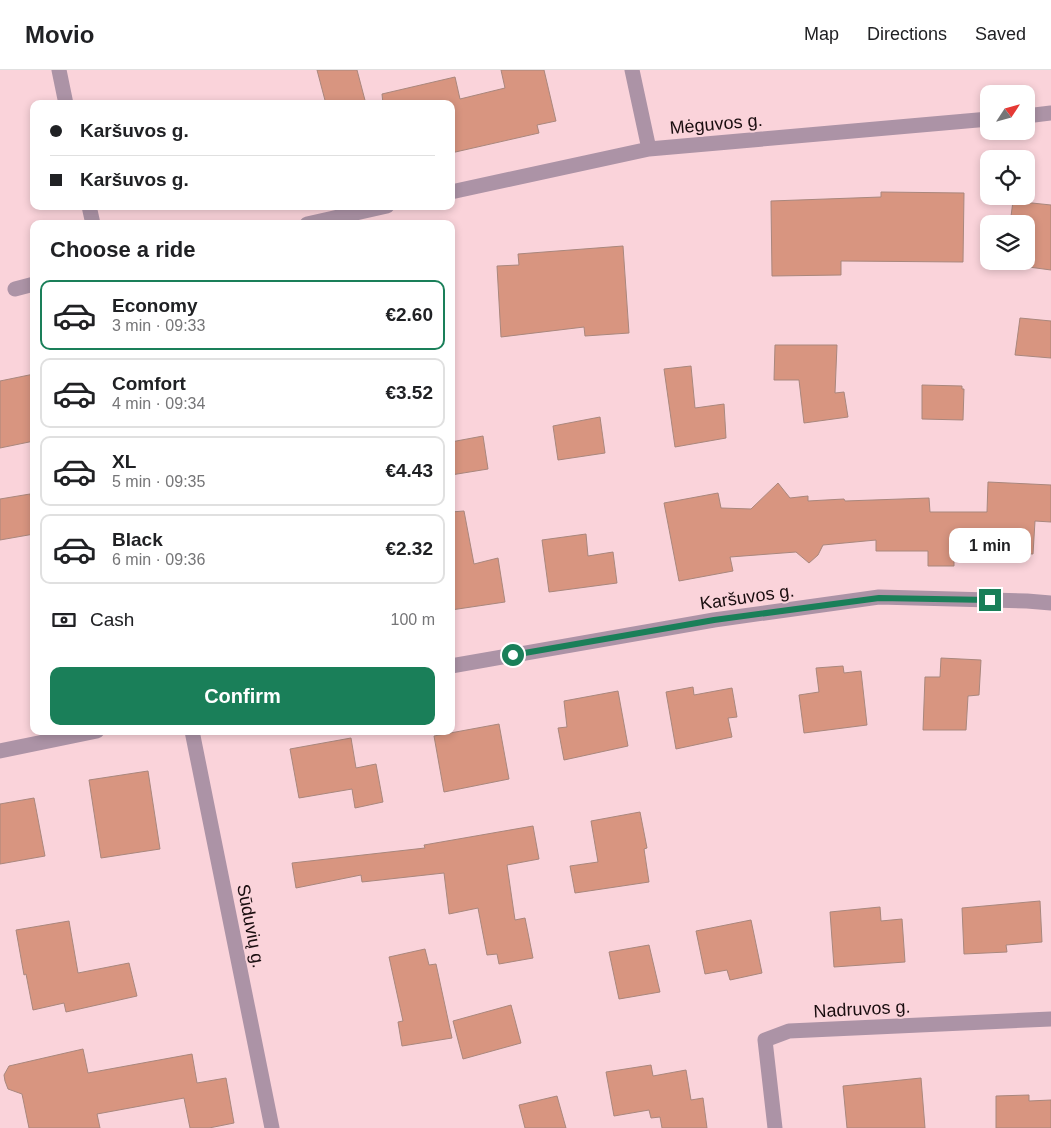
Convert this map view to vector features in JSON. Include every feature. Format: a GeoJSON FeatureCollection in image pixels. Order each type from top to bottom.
{"type":"FeatureCollection","features":[{"type":"Feature","properties":{"kind":"street"},"geometry":{"type":"LineString","coordinates":[[59,70],[65,100]]}},
{"type":"Feature","properties":{"kind":"street"},"geometry":{"type":"LineString","coordinates":[[632,70],[649,148]]}},
{"type":"Feature","properties":{"kind":"street"},"geometry":{"type":"LineString","coordinates":[[1035,115],[1051,113]]}},
{"type":"Feature","properties":{"kind":"street","name":"Mėguvos g."},"geometry":{"type":"LineString","coordinates":[[455,191],[649,148],[980,120]]}},
{"type":"Feature","properties":{"kind":"street"},"geometry":{"type":"LineString","coordinates":[[325,220],[369,210]]}},
{"type":"Feature","properties":{"kind":"street"},"geometry":{"type":"LineString","coordinates":[[15,288],[30,285]]}},
{"type":"Feature","properties":{"kind":"street","name":"Karšuvos g."},"geometry":{"type":"LineString","coordinates":[[455,665],[714,620],[879,598],[1051,603]]}},
{"type":"Feature","properties":{"kind":"street"},"geometry":{"type":"LineString","coordinates":[[0,751],[78,735]]}},
{"type":"Feature","properties":{"kind":"street","name":"Sūduvių g."},"geometry":{"type":"LineString","coordinates":[[193,735],[272,1128]]}},
{"type":"Feature","properties":{"kind":"street","name":"Nadruvos g."},"geometry":{"type":"LineString","coordinates":[[775,1128],[765,1040],[789,1031],[1051,1019]]}},
{"type":"Feature","properties":{"kind":"building"},"geometry":{"type":"Polygon","coordinates":[[[317,70],[357,70],[365,100],[325,100],[317,70]]]}},
{"type":"Feature","properties":{"kind":"building"},"geometry":{"type":"Polygon","coordinates":[[[501,70],[544,70],[556,121],[537,125],[539,133],[455,152],[455,100],[383,100],[382,94],[455,77],[460,99],[505,88],[501,70]]]}},
{"type":"Feature","properties":{"kind":"building"},"geometry":{"type":"Polygon","coordinates":[[[881,192],[964,193],[963,262],[841,261],[841,275],[772,276],[771,201],[881,197],[881,192]]]}},
{"type":"Feature","properties":{"kind":"building"},"geometry":{"type":"Polygon","coordinates":[[[1035,203],[1051,205],[1051,270],[1035,268],[1035,215],[1011,215],[1012,205],[1035,205],[1035,203]]]}},
{"type":"Feature","properties":{"kind":"building"},"geometry":{"type":"Polygon","coordinates":[[[623,246],[629,333],[585,336],[584,327],[501,337],[497,266],[519,265],[518,254],[623,246]]]}},
{"type":"Feature","properties":{"kind":"building"},"geometry":{"type":"Polygon","coordinates":[[[1020,318],[1051,321],[1051,358],[1015,355],[1020,318]]]}},
{"type":"Feature","properties":{"kind":"building"},"geometry":{"type":"Polygon","coordinates":[[[775,345],[837,345],[835,393],[844,392],[848,417],[804,423],[799,380],[774,380],[775,345]]]}},
{"type":"Feature","properties":{"kind":"building"},"geometry":{"type":"Polygon","coordinates":[[[691,366],[695,408],[724,404],[726,438],[675,447],[664,369],[691,366]]]}},
{"type":"Feature","properties":{"kind":"building"},"geometry":{"type":"Polygon","coordinates":[[[30,375],[30,442],[0,448],[0,381],[30,375]]]}},
{"type":"Feature","properties":{"kind":"building"},"geometry":{"type":"Polygon","coordinates":[[[922,385],[962,386],[962,389],[964,389],[963,420],[922,419],[922,385]]]}},
{"type":"Feature","properties":{"kind":"building"},"geometry":{"type":"Polygon","coordinates":[[[600,417],[605,453],[558,460],[553,426],[600,417]]]}},
{"type":"Feature","properties":{"kind":"building"},"geometry":{"type":"Polygon","coordinates":[[[483,436],[488,469],[455,474],[455,441],[483,436]]]}},
{"type":"Feature","properties":{"kind":"building"},"geometry":{"type":"Polygon","coordinates":[[[988,482],[1051,485],[1051,522],[1035,521],[1033,554],[954,550],[954,566],[928,566],[928,551],[876,551],[876,540],[823,545],[818,555],[809,563],[796,552],[730,557],[733,571],[679,581],[664,503],[718,493],[721,508],[751,509],[778,483],[790,498],[808,496],[808,501],[929,498],[930,512],[987,512],[988,482]]]}},
{"type":"Feature","properties":{"kind":"building"},"geometry":{"type":"Polygon","coordinates":[[[30,494],[30,535],[0,540],[0,499],[30,494]]]}},
{"type":"Feature","properties":{"kind":"building"},"geometry":{"type":"Polygon","coordinates":[[[464,511],[474,564],[498,558],[505,602],[455,609],[455,512],[464,511]]]}},
{"type":"Feature","properties":{"kind":"building"},"geometry":{"type":"Polygon","coordinates":[[[586,534],[588,556],[613,552],[617,583],[549,592],[542,540],[586,534]]]}},
{"type":"Feature","properties":{"kind":"building"},"geometry":{"type":"Polygon","coordinates":[[[941,658],[981,660],[979,695],[968,696],[966,730],[923,730],[925,677],[940,677],[941,658]]]}},
{"type":"Feature","properties":{"kind":"building"},"geometry":{"type":"Polygon","coordinates":[[[843,666],[844,673],[861,671],[867,725],[804,733],[799,695],[819,692],[816,668],[843,666]]]}},
{"type":"Feature","properties":{"kind":"building"},"geometry":{"type":"Polygon","coordinates":[[[693,687],[694,695],[732,688],[737,717],[728,718],[732,737],[676,749],[666,692],[693,687]]]}},
{"type":"Feature","properties":{"kind":"building"},"geometry":{"type":"Polygon","coordinates":[[[618,691],[628,746],[564,760],[558,728],[567,727],[564,701],[618,691]]]}},
{"type":"Feature","properties":{"kind":"building"},"geometry":{"type":"Polygon","coordinates":[[[499,724],[509,779],[444,792],[434,736],[455,735],[455,732],[499,724]]]}},
{"type":"Feature","properties":{"kind":"building"},"geometry":{"type":"Polygon","coordinates":[[[351,738],[356,768],[376,764],[383,802],[355,808],[352,789],[299,798],[290,749],[351,738]]]}},
{"type":"Feature","properties":{"kind":"building"},"geometry":{"type":"Polygon","coordinates":[[[148,771],[160,849],[101,858],[89,780],[148,771]]]}},
{"type":"Feature","properties":{"kind":"building"},"geometry":{"type":"Polygon","coordinates":[[[34,798],[45,856],[0,864],[0,804],[34,798]]]}},
{"type":"Feature","properties":{"kind":"building"},"geometry":{"type":"Polygon","coordinates":[[[640,812],[647,848],[644,849],[649,882],[575,893],[570,866],[598,862],[591,821],[640,812]]]}},
{"type":"Feature","properties":{"kind":"building"},"geometry":{"type":"Polygon","coordinates":[[[533,826],[539,859],[507,865],[515,920],[525,918],[533,958],[499,964],[497,954],[487,955],[478,908],[449,914],[444,873],[362,882],[361,875],[296,888],[292,863],[425,848],[424,845],[533,826]]]}},
{"type":"Feature","properties":{"kind":"building"},"geometry":{"type":"Polygon","coordinates":[[[1040,901],[1042,942],[1006,945],[1007,952],[964,954],[962,908],[1040,901]]]}},
{"type":"Feature","properties":{"kind":"building"},"geometry":{"type":"Polygon","coordinates":[[[880,907],[881,921],[902,919],[905,962],[834,967],[830,912],[880,907]]]}},
{"type":"Feature","properties":{"kind":"building"},"geometry":{"type":"Polygon","coordinates":[[[751,920],[762,973],[730,980],[727,970],[705,974],[696,931],[751,920]]]}},
{"type":"Feature","properties":{"kind":"building"},"geometry":{"type":"Polygon","coordinates":[[[69,921],[78,973],[129,963],[137,996],[66,1012],[64,1003],[33,1010],[26,974],[24,975],[16,930],[69,921]]]}},
{"type":"Feature","properties":{"kind":"building"},"geometry":{"type":"Polygon","coordinates":[[[649,945],[660,992],[619,999],[609,952],[649,945]]]}},
{"type":"Feature","properties":{"kind":"building"},"geometry":{"type":"Polygon","coordinates":[[[425,949],[429,965],[436,964],[452,1038],[402,1046],[398,1022],[403,1021],[389,957],[425,949]]]}},
{"type":"Feature","properties":{"kind":"building"},"geometry":{"type":"Polygon","coordinates":[[[511,1005],[521,1043],[463,1059],[453,1021],[511,1005]]]}},
{"type":"Feature","properties":{"kind":"building"},"geometry":{"type":"Polygon","coordinates":[[[83,1049],[88,1073],[192,1054],[197,1083],[226,1078],[234,1123],[209,1128],[190,1128],[184,1098],[97,1114],[100,1128],[29,1128],[22,1094],[8,1089],[5,1081],[4,1075],[9,1066],[83,1049]]]}},
{"type":"Feature","properties":{"kind":"building"},"geometry":{"type":"Polygon","coordinates":[[[651,1065],[653,1076],[686,1070],[691,1100],[703,1098],[707,1128],[662,1128],[660,1117],[651,1118],[649,1110],[614,1116],[606,1072],[651,1065]]]}},
{"type":"Feature","properties":{"kind":"building"},"geometry":{"type":"Polygon","coordinates":[[[921,1078],[925,1128],[847,1128],[843,1086],[921,1078]]]}},
{"type":"Feature","properties":{"kind":"building"},"geometry":{"type":"Polygon","coordinates":[[[1029,1095],[1029,1101],[1051,1100],[1051,1128],[996,1128],[996,1096],[1029,1095]]]}},
{"type":"Feature","properties":{"kind":"building"},"geometry":{"type":"Polygon","coordinates":[[[557,1096],[566,1128],[525,1128],[519,1105],[557,1096]]]}},
{"type":"Feature","properties":{"kind":"route"},"geometry":{"type":"LineString","coordinates":[[513,655],[714,620],[879,598],[990,600]]}}]}
